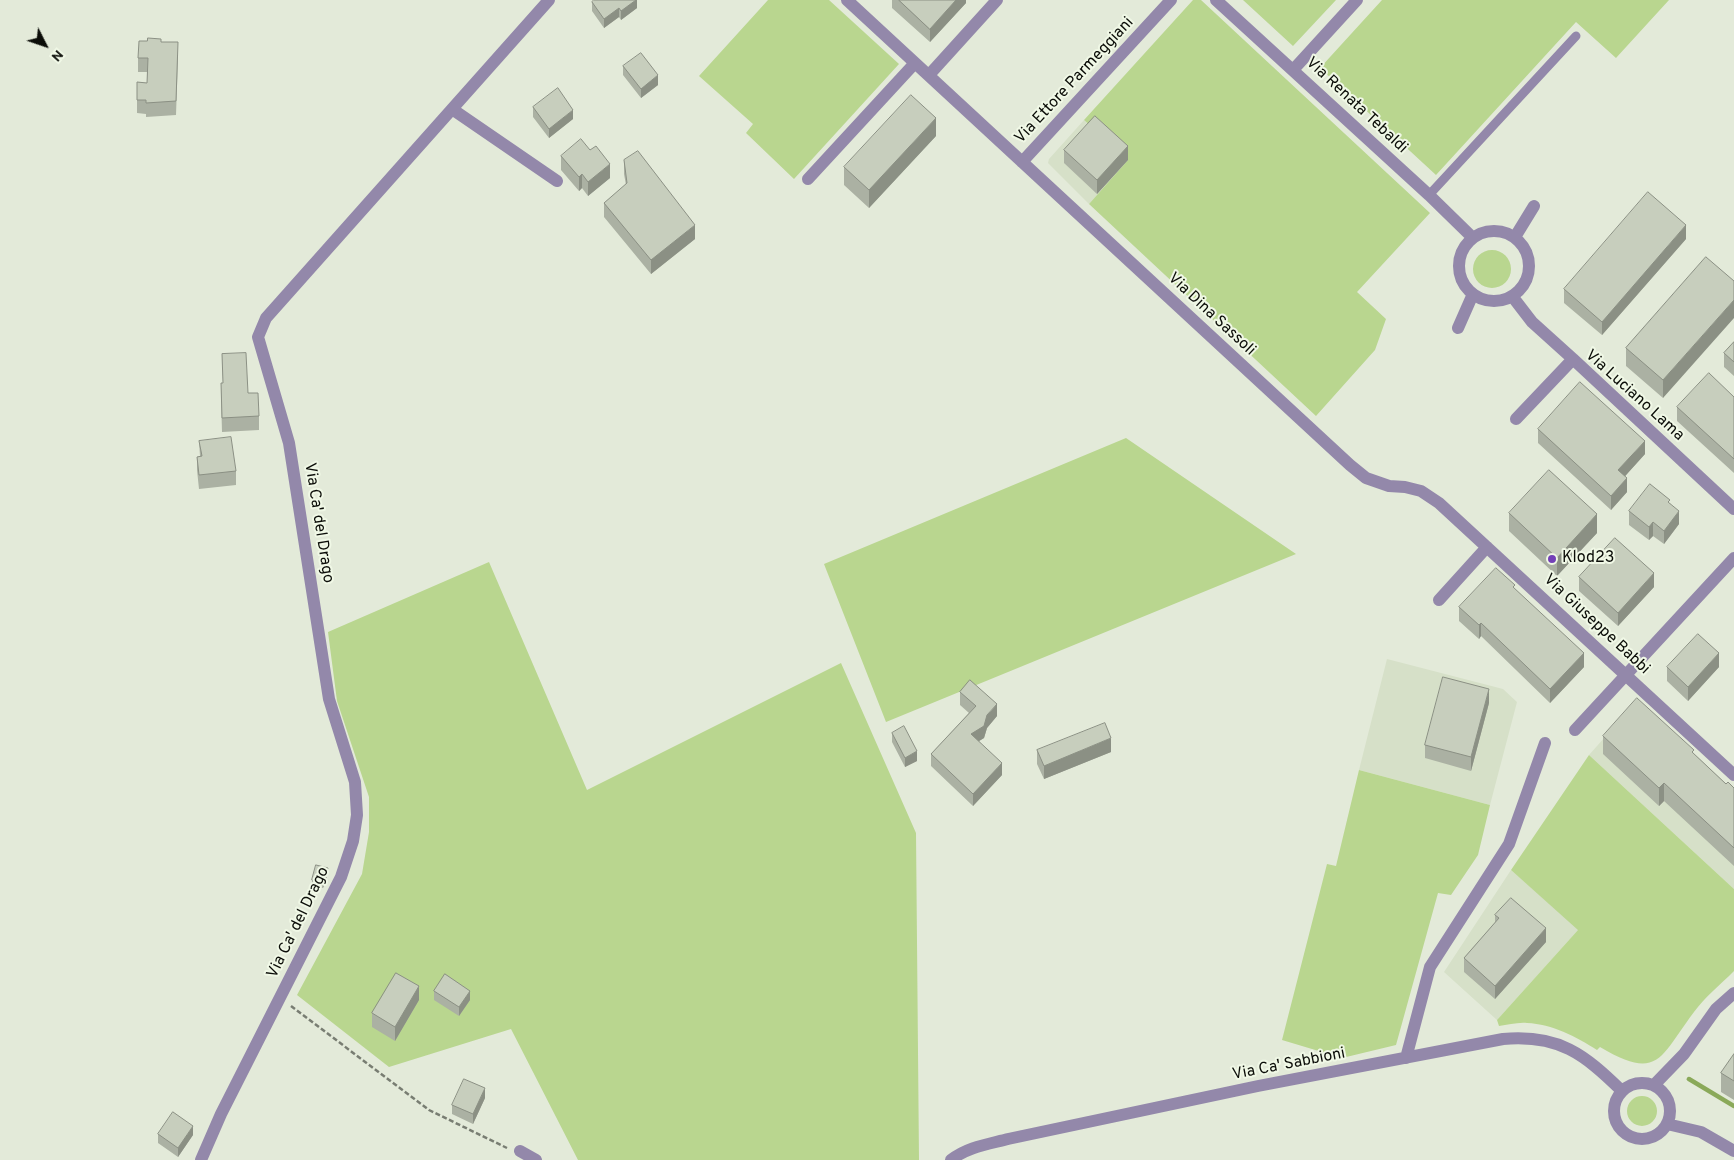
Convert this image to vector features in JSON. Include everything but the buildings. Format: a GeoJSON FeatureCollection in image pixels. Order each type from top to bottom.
{"type":"FeatureCollection","features":[{"type":"Feature","properties":{"kind":"street","name":"Via Ca' del Drago"},"geometry":{"type":"LineString","coordinates":[[201,1160],[221,1114],[341,877],[354,841],[357,815],[355,782],[329,699],[289,444],[258,337],[266,318],[549,0]]}},
{"type":"Feature","properties":{"kind":"street","name":"Via Dina Sassoli"},"geometry":{"type":"LineString","coordinates":[[847,0],[1350,466],[1366,478],[1388,486],[1406,487],[1421,491],[1439,503],[1488,547]]}},
{"type":"Feature","properties":{"kind":"street"},"geometry":{"type":"LineString","coordinates":[[929,75],[997,0]]}},
{"type":"Feature","properties":{"kind":"street","name":"Via Ettore Parmeggiani"},"geometry":{"type":"LineString","coordinates":[[1022,162],[1171,0]]}},
{"type":"Feature","properties":{"kind":"street","name":"Via Renata Tebaldi"},"geometry":{"type":"LineString","coordinates":[[1216,0],[1429,195],[1472,238]]}},
{"type":"Feature","properties":{"kind":"street"},"geometry":{"type":"LineString","coordinates":[[1293,70],[1357,0]]}},
{"type":"Feature","properties":{"kind":"street"},"geometry":{"type":"LineString","coordinates":[[808,179],[915,62]]}},
{"type":"Feature","properties":{"kind":"street"},"geometry":{"type":"LineString","coordinates":[[452,109],[557,181]]}},
{"type":"Feature","properties":{"kind":"street"},"geometry":{"type":"LineString","coordinates":[[1515,237],[1534,206]]}},
{"type":"Feature","properties":{"kind":"street"},"geometry":{"type":"LineString","coordinates":[[1486,231],[1501,231],[1515,237],[1524,247],[1529,260],[1528,274],[1522,286],[1512,296],[1492,301],[1473,294],[1464,284],[1460,272],[1459,260],[1464,247],[1472,238],[1486,231]]}},
{"type":"Feature","properties":{"kind":"street"},"geometry":{"type":"LineString","coordinates":[[1458,328],[1473,294]]}},
{"type":"Feature","properties":{"kind":"street"},"geometry":{"type":"LineString","coordinates":[[1512,296],[1532,322],[1573,359]]}},
{"type":"Feature","properties":{"kind":"street","name":"Via Luciano Lama"},"geometry":{"type":"LineString","coordinates":[[1516,419],[1573,359],[1734,509]]}},
{"type":"Feature","properties":{"kind":"street"},"geometry":{"type":"LineString","coordinates":[[1439,600],[1488,547]]}},
{"type":"Feature","properties":{"kind":"street","name":"Via Giuseppe Babbi"},"geometry":{"type":"LineString","coordinates":[[1488,547],[1734,775]]}},
{"type":"Feature","properties":{"kind":"street"},"geometry":{"type":"LineString","coordinates":[[1575,730],[1734,558]]}},
{"type":"Feature","properties":{"kind":"street"},"geometry":{"type":"LineString","coordinates":[[1406,1058],[1430,967],[1509,844],[1545,743]]}},
{"type":"Feature","properties":{"kind":"street"},"geometry":{"type":"LineString","coordinates":[[1654,1085],[1684,1054],[1716,1009],[1734,993]]}},
{"type":"Feature","properties":{"kind":"street","name":"Via Ca' Sabbioni"},"geometry":{"type":"LineString","coordinates":[[951,1160],[959,1154],[980,1146],[1008,1139],[1258,1086],[1503,1039],[1527,1037],[1560,1045],[1592,1062],[1622,1091]]}},
{"type":"Feature","properties":{"kind":"street"},"geometry":{"type":"LineString","coordinates":[[1637,1083],[1654,1085],[1667,1098],[1670,1116],[1667,1124],[1653,1138],[1644,1140],[1625,1134],[1614,1118],[1616,1099],[1622,1091],[1637,1083]]}},
{"type":"Feature","properties":{"kind":"street"},"geometry":{"type":"LineString","coordinates":[[1667,1124],[1701,1132],[1734,1151]]}},
{"type":"Feature","properties":{"kind":"street"},"geometry":{"type":"LineString","coordinates":[[520,1152],[536,1160]]}},
{"type":"Feature","properties":{"kind":"lane"},"geometry":{"type":"LineString","coordinates":[[1429,195],[1576,36]]}},
{"type":"Feature","properties":{"kind":"path","name":"Via Ca' del Drago"},"geometry":{"type":"LineString","coordinates":[[280,997],[429,1110],[498,1145],[520,1152]]}},
{"type":"Feature","properties":{"kind":"shaded area"},"geometry":{"type":"Polygon","coordinates":[[[1084,120],[1128,160],[1089,204],[1048,163],[1049,159],[1084,120]]]}},
{"type":"Feature","properties":{"kind":"shaded area"},"geometry":{"type":"Polygon","coordinates":[[[1387,659],[1503,689],[1517,702],[1490,805],[1359,770],[1387,659]]]}},
{"type":"Feature","properties":{"kind":"shaded area"},"geometry":{"type":"Polygon","coordinates":[[[1637,701],[1734,791],[1734,889],[1589,755],[1637,701]]]}},
{"type":"Feature","properties":{"kind":"shaded area"},"geometry":{"type":"Polygon","coordinates":[[[1511,870],[1579,929],[1497,1020],[1444,972],[1511,870]]]}},
{"type":"Feature","properties":{"kind":"green space"},"geometry":{"type":"Polygon","coordinates":[[[768,0],[829,0],[899,64],[794,179],[746,133],[753,124],[699,76],[768,0]]]}},
{"type":"Feature","properties":{"kind":"green space"},"geometry":{"type":"Polygon","coordinates":[[[1193,0],[1201,0],[1430,213],[1357,292],[1386,319],[1375,350],[1316,416],[1089,204],[1128,160],[1084,120],[1193,0]]]}},
{"type":"Feature","properties":{"kind":"green space"},"geometry":{"type":"Polygon","coordinates":[[[1243,0],[1336,0],[1293,46],[1243,0]]]}},
{"type":"Feature","properties":{"kind":"green space"},"geometry":{"type":"Polygon","coordinates":[[[1382,0],[1669,0],[1616,58],[1576,22],[1436,175],[1320,68],[1382,0]]]}},
{"type":"Feature","properties":{"kind":"green space"},"geometry":{"type":"Polygon","coordinates":[[[1492,250],[1505,256],[1511,269],[1505,282],[1492,288],[1479,282],[1473,269],[1479,256],[1492,250]]]}},
{"type":"Feature","properties":{"kind":"green space"},"geometry":{"type":"Polygon","coordinates":[[[1126,438],[1296,554],[886,722],[824,564],[1126,438]]]}},
{"type":"Feature","properties":{"kind":"green space"},"geometry":{"type":"Polygon","coordinates":[[[489,562],[587,790],[841,663],[916,833],[919,1160],[578,1160],[511,1029],[389,1067],[297,995],[362,874],[369,832],[369,797],[337,701],[328,632],[489,562]]]}},
{"type":"Feature","properties":{"kind":"green space"},"geometry":{"type":"Polygon","coordinates":[[[1589,755],[1734,889],[1734,971],[1698,1006],[1665,1052],[1656,1060],[1647,1063],[1635,1063],[1600,1047],[1597,1050],[1573,1036],[1546,1026],[1517,1023],[1499,1026],[1497,1020],[1578,930],[1511,870],[1589,755]]]}},
{"type":"Feature","properties":{"kind":"green space"},"geometry":{"type":"Polygon","coordinates":[[[1359,770],[1490,805],[1478,855],[1451,895],[1438,893],[1396,1045],[1342,1058],[1282,1040],[1327,864],[1336,866],[1359,770]]]}},
{"type":"Feature","properties":{"kind":"green space"},"geometry":{"type":"Polygon","coordinates":[[[1642,1096],[1653,1100],[1657,1111],[1653,1122],[1642,1126],[1631,1122],[1627,1111],[1631,1100],[1642,1096]]]}},
{"type":"Feature","properties":{"kind":"waterway"},"geometry":{"type":"LineString","coordinates":[[1689,1079],[1734,1106]]}},
{"type":"Feature","properties":{"kind":"place","name":"Klod23"},"geometry":{"type":"Point","coordinates":[1552,559]}}]}
